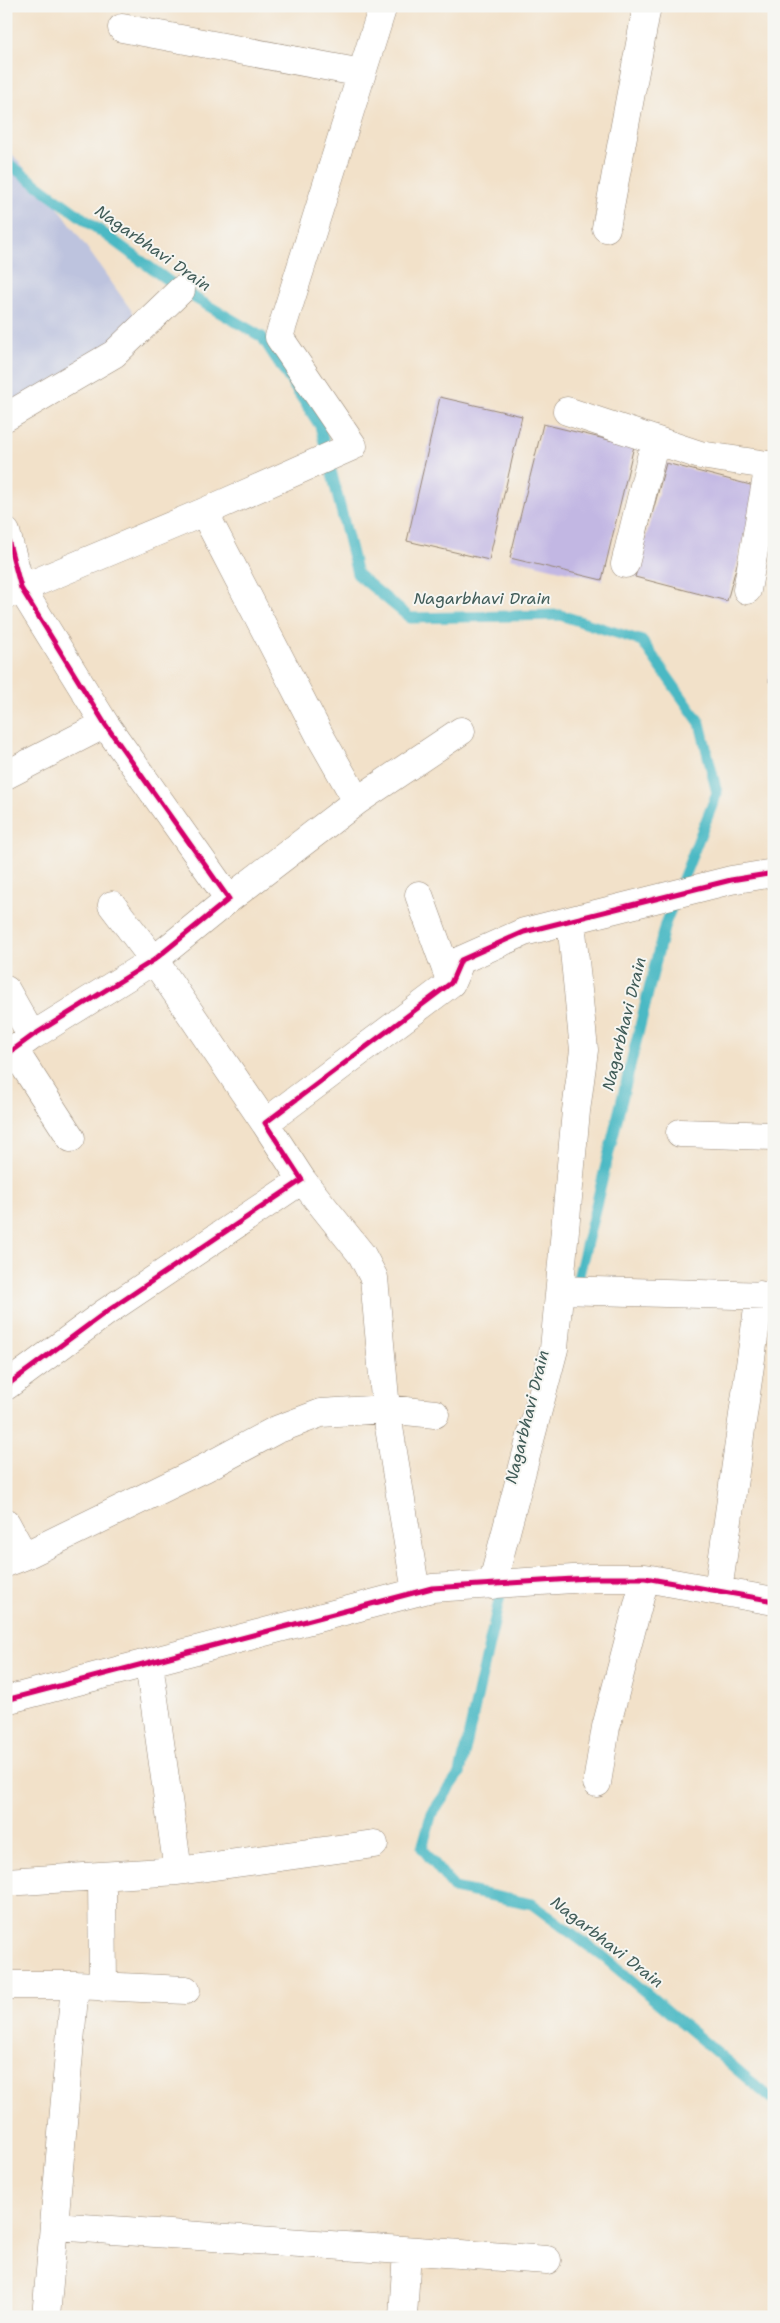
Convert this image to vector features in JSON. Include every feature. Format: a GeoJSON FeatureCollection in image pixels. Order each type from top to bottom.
{"type":"FeatureCollection","features":[{"type":"Feature","properties":{"kind":"street"},"geometry":{"type":"LineString","coordinates":[[14,592],[204,512],[353,446],[279,337],[383,6]]}},
{"type":"Feature","properties":{"kind":"street"},"geometry":{"type":"LineString","coordinates":[[606,228],[647,6]]}},
{"type":"Feature","properties":{"kind":"street"},"geometry":{"type":"LineString","coordinates":[[122,28],[362,73]]}},
{"type":"Feature","properties":{"kind":"street"},"geometry":{"type":"LineString","coordinates":[[6,417],[114,354],[181,290]]}},
{"type":"Feature","properties":{"kind":"street"},"geometry":{"type":"LineString","coordinates":[[567,411],[700,455],[772,466],[747,590]]}},
{"type":"Feature","properties":{"kind":"street"},"geometry":{"type":"LineString","coordinates":[[625,564],[655,441]]}},
{"type":"Feature","properties":{"kind":"street"},"geometry":{"type":"LineString","coordinates":[[204,512],[320,736],[357,801]]}},
{"type":"Feature","properties":{"kind":"street"},"geometry":{"type":"LineString","coordinates":[[6,532],[14,592],[229,899]]}},
{"type":"Feature","properties":{"kind":"street"},"geometry":{"type":"LineString","coordinates":[[6,775],[105,724]]}},
{"type":"Feature","properties":{"kind":"street"},"geometry":{"type":"LineString","coordinates":[[17,1047],[154,960],[229,899],[357,801],[461,732]]}},
{"type":"Feature","properties":{"kind":"street"},"geometry":{"type":"LineString","coordinates":[[265,1123],[452,983],[461,960],[524,932],[730,880],[774,873]]}},
{"type":"Feature","properties":{"kind":"street"},"geometry":{"type":"LineString","coordinates":[[419,895],[452,983]]}},
{"type":"Feature","properties":{"kind":"street"},"geometry":{"type":"LineString","coordinates":[[112,905],[154,960],[302,1180],[362,1255],[374,1278],[386,1408],[424,1590]]}},
{"type":"Feature","properties":{"kind":"street"},"geometry":{"type":"LineString","coordinates":[[492,1585],[554,1349],[561,1290],[576,1111],[584,1050],[571,921]]}},
{"type":"Feature","properties":{"kind":"street"},"geometry":{"type":"LineString","coordinates":[[6,990],[17,1047],[71,1138]]}},
{"type":"Feature","properties":{"kind":"street"},"geometry":{"type":"LineString","coordinates":[[680,1134],[774,1136]]}},
{"type":"Feature","properties":{"kind":"street"},"geometry":{"type":"LineString","coordinates":[[6,1386],[106,1312],[302,1180]]}},
{"type":"Feature","properties":{"kind":"street"},"geometry":{"type":"LineString","coordinates":[[561,1290],[767,1295],[718,1591]]}},
{"type":"Feature","properties":{"kind":"street"},"geometry":{"type":"LineString","coordinates":[[6,1523],[15,1559],[205,1468],[276,1430],[321,1413],[386,1408],[435,1414]]}},
{"type":"Feature","properties":{"kind":"street"},"geometry":{"type":"LineString","coordinates":[[6,1700],[424,1590],[589,1578],[645,1578],[774,1601]]}},
{"type":"Feature","properties":{"kind":"street"},"geometry":{"type":"LineString","coordinates":[[597,1783],[606,1727],[645,1578]]}},
{"type":"Feature","properties":{"kind":"street"},"geometry":{"type":"LineString","coordinates":[[149,1663],[178,1871]]}},
{"type":"Feature","properties":{"kind":"street"},"geometry":{"type":"LineString","coordinates":[[6,1882],[178,1871],[374,1844]]}},
{"type":"Feature","properties":{"kind":"street"},"geometry":{"type":"LineString","coordinates":[[102,1876],[103,1987]]}},
{"type":"Feature","properties":{"kind":"street"},"geometry":{"type":"LineString","coordinates":[[6,1985],[75,1985],[186,1990]]}},
{"type":"Feature","properties":{"kind":"street"},"geometry":{"type":"LineString","coordinates":[[46,2317],[75,1985]]}},
{"type":"Feature","properties":{"kind":"street"},"geometry":{"type":"LineString","coordinates":[[54,2226],[547,2260]]}},
{"type":"Feature","properties":{"kind":"street"},"geometry":{"type":"LineString","coordinates":[[404,2317],[407,2251]]}},
{"type":"Feature","properties":{"kind":"shaded area"},"geometry":{"type":"Polygon","coordinates":[[[6,147],[55,203],[146,331],[6,405],[6,147]]]}},
{"type":"Feature","properties":{"kind":"building"},"geometry":{"type":"Polygon","coordinates":[[[440,397],[522,416],[489,560],[407,541],[440,397]]]}},
{"type":"Feature","properties":{"kind":"building"},"geometry":{"type":"Polygon","coordinates":[[[543,424],[634,446],[602,580],[510,558],[543,424]]]}},
{"type":"Feature","properties":{"kind":"building"},"geometry":{"type":"Polygon","coordinates":[[[666,463],[758,487],[727,601],[635,577],[666,463]]]}},
{"type":"Feature","properties":{"kind":"building"},"geometry":{"type":"Polygon","coordinates":[[[772,646],[774,647],[774,683],[769,682],[772,646]]]}},
{"type":"Feature","properties":{"kind":"waterway","name":"Nagarbhavi Drain"},"geometry":{"type":"LineString","coordinates":[[6,162],[181,290],[262,337],[320,426],[357,574],[410,618],[560,615],[642,641],[700,723],[717,793],[665,924],[575,1291]]}},
{"type":"Feature","properties":{"kind":"waterway","name":"Nagarbhavi Drain"},"geometry":{"type":"LineString","coordinates":[[503,1583],[460,1773],[432,1813],[422,1848],[454,1888],[532,1904],[605,1958],[774,2101]]}},
{"type":"Feature","properties":{"kind":"cycle path"},"geometry":{"type":"LineString","coordinates":[[6,532],[21,588],[105,724],[229,899],[154,960],[32,1036],[6,1055]]}},
{"type":"Feature","properties":{"kind":"cycle path"},"geometry":{"type":"LineString","coordinates":[[6,1386],[106,1312],[302,1180],[265,1123],[451,983],[461,960],[524,932],[731,880],[774,873]]}},
{"type":"Feature","properties":{"kind":"cycle path"},"geometry":{"type":"LineString","coordinates":[[6,1700],[432,1588],[589,1578],[645,1578],[774,1601]]}}]}
